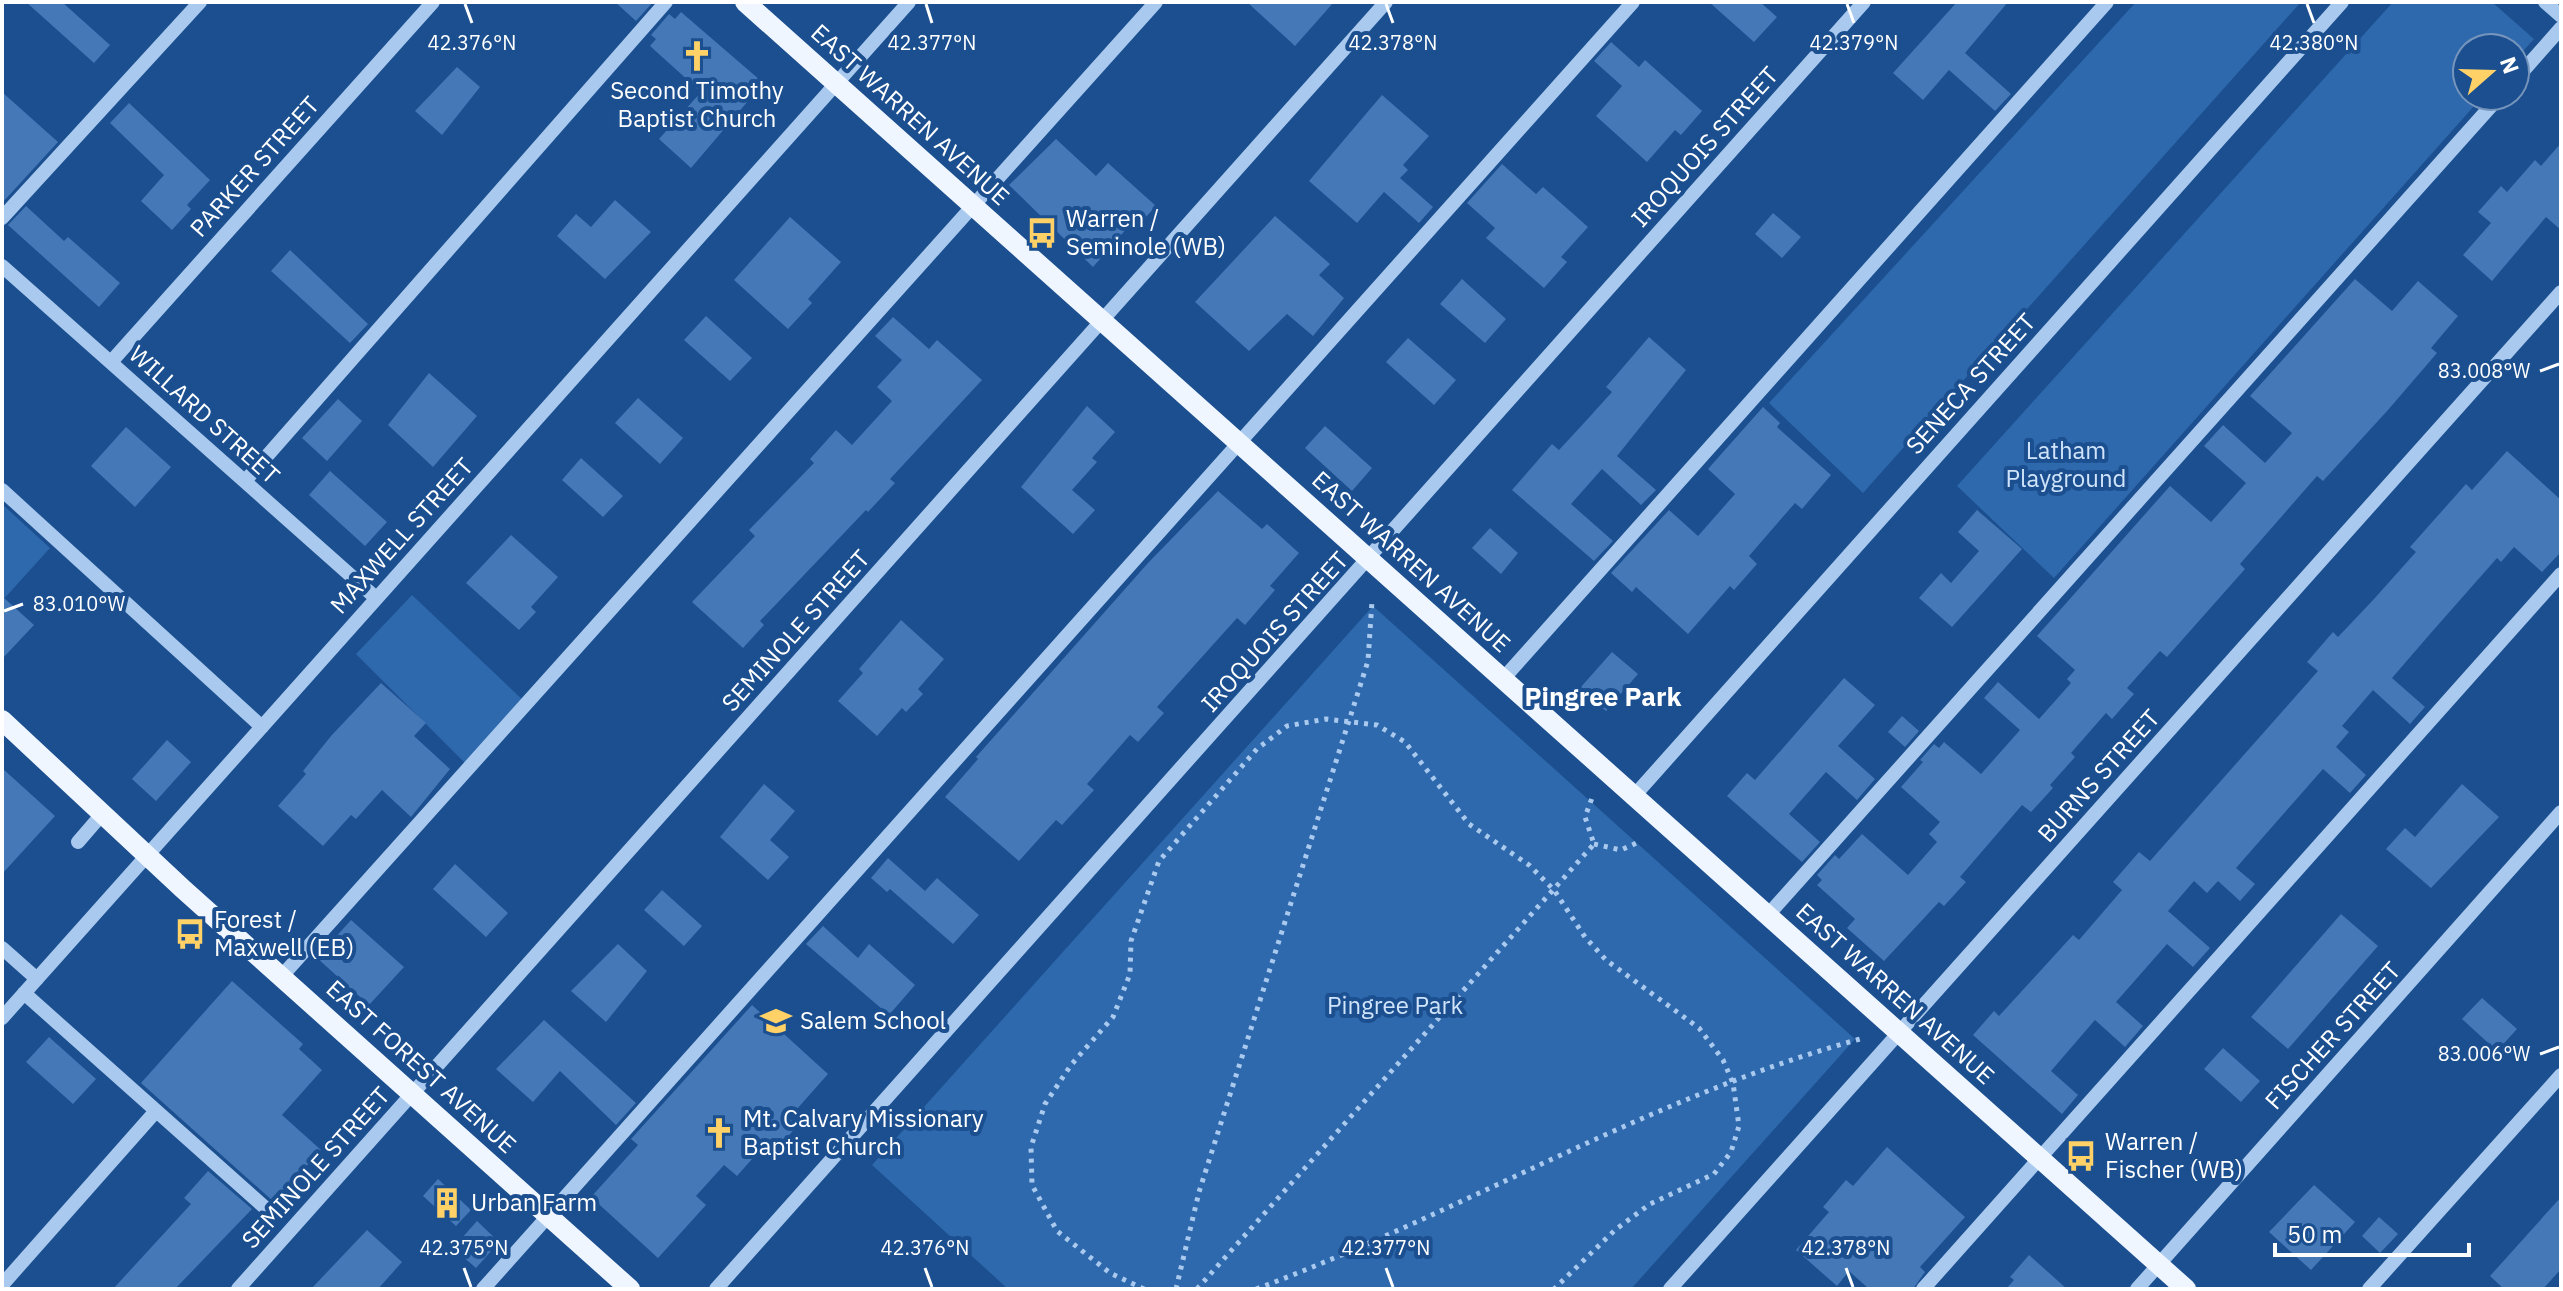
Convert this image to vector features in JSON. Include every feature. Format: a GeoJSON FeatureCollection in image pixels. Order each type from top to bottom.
{"type":"FeatureCollection","features":[{"type":"Feature","properties":{"kind":"main road","name":"EAST WARREN AVENUE"},"geometry":{"type":"LineString","coordinates":[[745,2],[2186,1289]]}},
{"type":"Feature","properties":{"kind":"main road","name":"EAST FOREST AVENUE"},"geometry":{"type":"LineString","coordinates":[[2,720],[281,977],[630,1289]]}},
{"type":"Feature","properties":{"kind":"street"},"geometry":{"type":"LineString","coordinates":[[2,218],[200,2]]}},
{"type":"Feature","properties":{"kind":"street","name":"PARKER STREET"},"geometry":{"type":"LineString","coordinates":[[111,362],[433,2]]}},
{"type":"Feature","properties":{"kind":"street"},"geometry":{"type":"LineString","coordinates":[[245,481],[666,2]]}},
{"type":"Feature","properties":{"kind":"street","name":"MAXWELL STREET"},"geometry":{"type":"LineString","coordinates":[[2,1018],[909,2]]}},
{"type":"Feature","properties":{"kind":"street"},"geometry":{"type":"LineString","coordinates":[[281,977],[1156,2]]}},
{"type":"Feature","properties":{"kind":"street","name":"SEMINOLE STREET"},"geometry":{"type":"LineString","coordinates":[[238,1289],[1386,2]]}},
{"type":"Feature","properties":{"kind":"street"},"geometry":{"type":"LineString","coordinates":[[483,1289],[1633,2]]}},
{"type":"Feature","properties":{"kind":"street","name":"IROQUOIS STREET"},"geometry":{"type":"LineString","coordinates":[[716,1289],[1864,2]]}},
{"type":"Feature","properties":{"kind":"street"},"geometry":{"type":"LineString","coordinates":[[1503,679],[2107,2]]}},
{"type":"Feature","properties":{"kind":"street","name":"SENECA STREET"},"geometry":{"type":"LineString","coordinates":[[1634,796],[2342,2]]}},
{"type":"Feature","properties":{"kind":"street"},"geometry":{"type":"LineString","coordinates":[[2545,2],[2561,16]]}},
{"type":"Feature","properties":{"kind":"street"},"geometry":{"type":"LineString","coordinates":[[2531,62],[2561,28]]}},
{"type":"Feature","properties":{"kind":"street"},"geometry":{"type":"LineString","coordinates":[[1768,915],[2486,112]]}},
{"type":"Feature","properties":{"kind":"street","name":"WILLARD STREET"},"geometry":{"type":"LineString","coordinates":[[2,266],[376,598]]}},
{"type":"Feature","properties":{"kind":"street","name":"BURNS STREET"},"geometry":{"type":"LineString","coordinates":[[1670,1289],[2561,292]]}},
{"type":"Feature","properties":{"kind":"street"},"geometry":{"type":"LineString","coordinates":[[2,490],[262,727]]}},
{"type":"Feature","properties":{"kind":"street"},"geometry":{"type":"LineString","coordinates":[[1923,1289],[2561,574]]}},
{"type":"Feature","properties":{"kind":"street","name":"FISCHER STREET"},"geometry":{"type":"LineString","coordinates":[[2137,1289],[2561,812]]}},
{"type":"Feature","properties":{"kind":"street"},"geometry":{"type":"LineString","coordinates":[[78,842],[103,813]]}},
{"type":"Feature","properties":{"kind":"street"},"geometry":{"type":"LineString","coordinates":[[2,948],[37,979]]}},
{"type":"Feature","properties":{"kind":"street"},"geometry":{"type":"LineString","coordinates":[[24,993],[271,1213]]}},
{"type":"Feature","properties":{"kind":"street"},"geometry":{"type":"LineString","coordinates":[[2369,1289],[2561,1075]]}},
{"type":"Feature","properties":{"kind":"street"},"geometry":{"type":"LineString","coordinates":[[2,1285],[156,1111]]}},
{"type":"Feature","properties":{"kind":"path"},"geometry":{"type":"LineString","coordinates":[[1176,1289],[1199,1192],[1351,722],[1368,661],[1372,601]]}},
{"type":"Feature","properties":{"kind":"path"},"geometry":{"type":"LineString","coordinates":[[1144,1289],[1110,1273],[1057,1231],[1032,1185],[1031,1147],[1045,1104],[1071,1065],[1113,1017],[1130,974],[1131,941],[1159,861],[1257,749],[1287,726],[1326,719],[1377,725],[1405,742],[1469,824],[1529,865],[1554,890],[1585,937],[1606,960],[1699,1028],[1723,1060],[1733,1083],[1739,1126],[1731,1152],[1714,1174],[1650,1204],[1615,1230],[1554,1289]]}},
{"type":"Feature","properties":{"kind":"path"},"geometry":{"type":"LineString","coordinates":[[1592,798],[1585,817],[1594,844]]}},
{"type":"Feature","properties":{"kind":"path"},"geometry":{"type":"LineString","coordinates":[[1594,844],[1621,850],[1641,841]]}},
{"type":"Feature","properties":{"kind":"path"},"geometry":{"type":"LineString","coordinates":[[1197,1289],[1594,844]]}},
{"type":"Feature","properties":{"kind":"path"},"geometry":{"type":"LineString","coordinates":[[1256,1289],[1396,1234],[1733,1083],[1860,1039]]}},
{"type":"Feature","properties":{"kind":"green space","name":"Latham Playground"},"geometry":{"type":"Polygon","coordinates":[[[2136,2],[2301,2],[1863,493],[1769,403],[2136,2]]]}},
{"type":"Feature","properties":{"kind":"green space","name":"Latham Playground"},"geometry":{"type":"Polygon","coordinates":[[[2393,2],[2492,2],[2526,32],[2451,32],[2451,112],[2469,112],[2054,578],[1957,486],[2393,2]]]}},
{"type":"Feature","properties":{"kind":"green space"},"geometry":{"type":"Polygon","coordinates":[[[2,504],[50,548],[2,601],[2,504]]]}},
{"type":"Feature","properties":{"kind":"green space"},"geometry":{"type":"Polygon","coordinates":[[[412,595],[526,703],[469,767],[356,654],[412,595]]]}},
{"type":"Feature","properties":{"kind":"green space","name":"Pingree Park"},"geometry":{"type":"Polygon","coordinates":[[[1373,606],[1855,1039],[1631,1289],[1008,1289],[872,1165],[1373,606]]]}},
{"type":"Feature","properties":{"kind":"building"},"geometry":{"type":"Polygon","coordinates":[[[26,2],[62,2],[110,45],[94,63],[26,2]]]}},
{"type":"Feature","properties":{"kind":"building"},"geometry":{"type":"Polygon","coordinates":[[[615,2],[653,2],[636,21],[615,2]]]}},
{"type":"Feature","properties":{"kind":"building"},"geometry":{"type":"Polygon","coordinates":[[[1247,2],[1334,2],[1295,46],[1247,2]]]}},
{"type":"Feature","properties":{"kind":"building"},"geometry":{"type":"Polygon","coordinates":[[[1709,2],[1760,2],[1777,17],[1754,42],[1709,2]]]}},
{"type":"Feature","properties":{"kind":"building"},"geometry":{"type":"Polygon","coordinates":[[[1957,2],[2008,2],[1965,53],[2011,94],[1995,111],[1949,70],[1923,100],[1893,73],[1957,2]]]}},
{"type":"Feature","properties":{"kind":"building","name":"Second Timothy Baptist Church"},"geometry":{"type":"Polygon","coordinates":[[[681,12],[774,92],[754,94],[691,168],[659,139],[701,92],[650,46],[656,39],[651,35],[669,14],[675,19],[681,12]]]}},
{"type":"Feature","properties":{"kind":"building"},"geometry":{"type":"Polygon","coordinates":[[[1611,42],[1639,67],[1645,60],[1702,111],[1681,135],[1675,130],[1647,162],[1596,116],[1622,86],[1594,61],[1611,42]]]}},
{"type":"Feature","properties":{"kind":"building"},"geometry":{"type":"Polygon","coordinates":[[[457,67],[480,87],[442,135],[415,111],[457,67]]]}},
{"type":"Feature","properties":{"kind":"building"},"geometry":{"type":"Polygon","coordinates":[[[2,92],[58,142],[2,203],[2,92]]]}},
{"type":"Feature","properties":{"kind":"building"},"geometry":{"type":"Polygon","coordinates":[[[1382,95],[1429,136],[1403,165],[1408,170],[1400,178],[1433,207],[1419,223],[1384,192],[1357,223],[1309,181],[1382,95]]]}},
{"type":"Feature","properties":{"kind":"building"},"geometry":{"type":"Polygon","coordinates":[[[129,103],[210,180],[187,205],[191,209],[172,230],[141,201],[164,175],[110,123],[129,103]]]}},
{"type":"Feature","properties":{"kind":"building"},"geometry":{"type":"Polygon","coordinates":[[[1056,139],[1096,176],[1108,163],[1156,206],[1134,230],[1129,226],[1093,267],[1009,185],[1056,139]]]}},
{"type":"Feature","properties":{"kind":"building"},"geometry":{"type":"Polygon","coordinates":[[[2561,143],[2561,230],[2546,217],[2492,281],[2463,255],[2491,223],[2478,212],[2501,186],[2507,192],[2535,160],[2541,166],[2561,143]]]}},
{"type":"Feature","properties":{"kind":"building"},"geometry":{"type":"Polygon","coordinates":[[[1502,164],[1536,194],[1543,187],[1588,227],[1561,257],[1567,262],[1544,288],[1486,238],[1495,228],[1467,203],[1502,164]]]}},
{"type":"Feature","properties":{"kind":"building"},"geometry":{"type":"Polygon","coordinates":[[[615,200],[651,232],[605,279],[557,236],[576,214],[591,227],[615,200]]]}},
{"type":"Feature","properties":{"kind":"building"},"geometry":{"type":"Polygon","coordinates":[[[26,206],[64,241],[68,237],[120,283],[99,307],[8,225],[26,206]]]}},
{"type":"Feature","properties":{"kind":"building"},"geometry":{"type":"Polygon","coordinates":[[[1773,213],[1801,237],[1782,258],[1755,234],[1773,213]]]}},
{"type":"Feature","properties":{"kind":"building"},"geometry":{"type":"Polygon","coordinates":[[[1275,216],[1330,264],[1319,275],[1344,298],[1313,336],[1287,314],[1249,351],[1195,302],[1275,216]]]}},
{"type":"Feature","properties":{"kind":"building"},"geometry":{"type":"Polygon","coordinates":[[[790,217],[841,262],[808,299],[812,303],[788,329],[734,280],[790,217]]]}},
{"type":"Feature","properties":{"kind":"building"},"geometry":{"type":"Polygon","coordinates":[[[290,250],[368,324],[350,343],[271,271],[290,250]]]}},
{"type":"Feature","properties":{"kind":"building"},"geometry":{"type":"Polygon","coordinates":[[[1462,279],[1506,319],[1485,343],[1440,304],[1462,279]]]}},
{"type":"Feature","properties":{"kind":"building"},"geometry":{"type":"Polygon","coordinates":[[[2355,279],[2392,311],[2418,281],[2458,316],[2431,348],[2437,353],[2323,481],[2317,476],[2240,564],[2245,569],[2167,657],[2160,651],[2127,688],[2134,694],[2112,719],[2106,713],[2071,753],[2075,757],[2050,785],[2053,788],[2031,812],[2022,805],[1960,877],[1966,882],[1944,906],[1939,902],[1884,961],[1847,928],[1855,919],[1817,885],[1822,880],[1817,875],[1835,855],[1839,859],[1862,834],[1908,875],[1937,842],[1929,834],[1940,822],[1901,787],[1923,762],[1920,760],[1934,744],[1939,748],[1944,742],[1981,774],[2020,730],[1984,698],[1998,682],[2039,719],[2071,683],[2067,679],[2075,670],[2037,636],[2170,486],[2211,522],[2246,483],[2204,446],[2223,425],[2265,463],[2292,433],[2250,396],[2355,279]]]}},
{"type":"Feature","properties":{"kind":"building"},"geometry":{"type":"Polygon","coordinates":[[[706,316],[752,358],[730,381],[684,340],[706,316]]]}},
{"type":"Feature","properties":{"kind":"building"},"geometry":{"type":"Polygon","coordinates":[[[893,317],[929,349],[937,340],[982,380],[890,479],[895,483],[760,621],[764,625],[743,648],[692,602],[755,536],[749,530],[814,463],[810,459],[836,430],[852,445],[892,401],[877,387],[902,360],[875,336],[893,317]]]}},
{"type":"Feature","properties":{"kind":"building"},"geometry":{"type":"Polygon","coordinates":[[[1649,337],[1686,370],[1617,456],[1656,490],[1641,505],[1602,469],[1571,504],[1613,541],[1594,561],[1512,490],[1552,444],[1559,450],[1612,392],[1606,387],[1649,337]]]}},
{"type":"Feature","properties":{"kind":"building"},"geometry":{"type":"Polygon","coordinates":[[[1408,338],[1456,380],[1434,405],[1386,362],[1408,338]]]}},
{"type":"Feature","properties":{"kind":"building"},"geometry":{"type":"Polygon","coordinates":[[[429,373],[477,416],[433,467],[388,425],[429,373]]]}},
{"type":"Feature","properties":{"kind":"building"},"geometry":{"type":"Polygon","coordinates":[[[638,398],[683,438],[660,464],[615,423],[638,398]]]}},
{"type":"Feature","properties":{"kind":"building"},"geometry":{"type":"Polygon","coordinates":[[[338,399],[362,421],[327,461],[302,438],[338,399]]]}},
{"type":"Feature","properties":{"kind":"building"},"geometry":{"type":"Polygon","coordinates":[[[1087,406],[1115,432],[1092,458],[1097,462],[1072,490],[1095,510],[1073,534],[1021,487],[1087,406]]]}},
{"type":"Feature","properties":{"kind":"building"},"geometry":{"type":"Polygon","coordinates":[[[1763,407],[1780,423],[1777,427],[1831,475],[1802,509],[1795,503],[1749,556],[1757,564],[1734,590],[1730,586],[1688,634],[1636,587],[1632,592],[1611,573],[1669,510],[1698,536],[1735,494],[1708,469],[1763,407]]]}},
{"type":"Feature","properties":{"kind":"building"},"geometry":{"type":"Polygon","coordinates":[[[1325,426],[1372,468],[1352,491],[1305,448],[1325,426]]]}},
{"type":"Feature","properties":{"kind":"building"},"geometry":{"type":"Polygon","coordinates":[[[126,427],[171,467],[135,507],[91,466],[126,427]]]}},
{"type":"Feature","properties":{"kind":"building"},"geometry":{"type":"Polygon","coordinates":[[[2507,451],[2561,500],[2561,552],[2542,572],[2514,547],[2501,562],[2497,558],[2430,634],[2392,678],[2425,707],[2410,724],[2373,690],[2342,726],[2349,732],[2336,747],[2366,775],[2350,793],[2323,769],[2236,868],[2255,884],[2240,901],[2218,881],[2207,893],[2194,881],[2168,911],[2210,948],[2193,967],[2167,944],[2116,1002],[2143,1026],[2125,1047],[2095,1020],[2051,1071],[2078,1095],[2062,1114],[1973,1035],[1994,1011],[1999,1016],[2073,935],[2079,940],[2122,890],[2113,882],[2139,852],[2150,861],[2318,671],[2307,662],[2333,632],[2338,637],[2416,552],[2410,547],[2466,484],[2472,490],[2507,451]]]}},
{"type":"Feature","properties":{"kind":"building"},"geometry":{"type":"Polygon","coordinates":[[[581,458],[623,496],[603,517],[562,480],[581,458]]]}},
{"type":"Feature","properties":{"kind":"building"},"geometry":{"type":"Polygon","coordinates":[[[330,471],[387,522],[365,546],[309,495],[330,471]]]}},
{"type":"Feature","properties":{"kind":"building"},"geometry":{"type":"Polygon","coordinates":[[[1218,491],[1262,529],[1267,524],[1299,553],[1270,586],[1275,590],[1245,625],[1237,618],[1157,707],[1164,713],[1138,742],[1130,735],[1087,784],[1094,790],[1062,825],[1056,820],[1019,861],[945,797],[978,759],[976,757],[1148,563],[1218,491]]]}},
{"type":"Feature","properties":{"kind":"building"},"geometry":{"type":"Polygon","coordinates":[[[1977,510],[2022,549],[1952,627],[1919,598],[1941,573],[1951,583],[1979,551],[1958,532],[1977,510]]]}},
{"type":"Feature","properties":{"kind":"building"},"geometry":{"type":"Polygon","coordinates":[[[1490,528],[1518,553],[1501,574],[1472,548],[1490,528]]]}},
{"type":"Feature","properties":{"kind":"building"},"geometry":{"type":"Polygon","coordinates":[[[511,535],[558,577],[531,607],[536,612],[519,630],[466,583],[511,535]]]}},
{"type":"Feature","properties":{"kind":"building"},"geometry":{"type":"Polygon","coordinates":[[[2,596],[34,625],[2,659],[2,596]]]}},
{"type":"Feature","properties":{"kind":"building"},"geometry":{"type":"Polygon","coordinates":[[[901,620],[944,659],[918,689],[923,694],[906,712],[902,708],[877,736],[838,701],[863,673],[859,669],[901,620]]]}},
{"type":"Feature","properties":{"kind":"building"},"geometry":{"type":"Polygon","coordinates":[[[1612,652],[1638,674],[1606,711],[1580,688],[1612,652]]]}},
{"type":"Feature","properties":{"kind":"building"},"geometry":{"type":"Polygon","coordinates":[[[1844,678],[1875,705],[1838,746],[1875,779],[1857,800],[1826,772],[1789,814],[1820,842],[1802,862],[1727,796],[1747,773],[1755,780],[1844,678]]]}},
{"type":"Feature","properties":{"kind":"building"},"geometry":{"type":"Polygon","coordinates":[[[381,683],[426,723],[414,736],[450,769],[411,817],[382,790],[356,819],[351,815],[323,846],[278,806],[306,774],[303,771],[331,736],[381,683]]]}},
{"type":"Feature","properties":{"kind":"building"},"geometry":{"type":"Polygon","coordinates":[[[1902,716],[1919,731],[1905,747],[1888,732],[1902,716]]]}},
{"type":"Feature","properties":{"kind":"building"},"geometry":{"type":"Polygon","coordinates":[[[167,740],[191,762],[156,801],[132,779],[167,740]]]}},
{"type":"Feature","properties":{"kind":"building"},"geometry":{"type":"Polygon","coordinates":[[[2,768],[55,816],[2,874],[2,768]]]}},
{"type":"Feature","properties":{"kind":"building"},"geometry":{"type":"Polygon","coordinates":[[[764,784],[795,811],[770,840],[789,857],[768,880],[720,837],[764,784]]]}},
{"type":"Feature","properties":{"kind":"building"},"geometry":{"type":"Polygon","coordinates":[[[2462,784],[2499,817],[2431,888],[2386,849],[2405,828],[2415,837],[2462,784]]]}},
{"type":"Feature","properties":{"kind":"building"},"geometry":{"type":"Polygon","coordinates":[[[888,858],[925,891],[937,878],[979,915],[953,944],[890,889],[887,892],[871,878],[888,858]]]}},
{"type":"Feature","properties":{"kind":"building"},"geometry":{"type":"Polygon","coordinates":[[[455,864],[508,913],[486,937],[433,889],[455,864]]]}},
{"type":"Feature","properties":{"kind":"building"},"geometry":{"type":"Polygon","coordinates":[[[662,890],[702,926],[684,946],[644,910],[662,890]]]}},
{"type":"Feature","properties":{"kind":"building"},"geometry":{"type":"Polygon","coordinates":[[[2341,914],[2378,946],[2288,1049],[2251,1017],[2341,914]]]}},
{"type":"Feature","properties":{"kind":"building"},"geometry":{"type":"Polygon","coordinates":[[[351,920],[404,967],[369,1005],[317,958],[351,920]]]}},
{"type":"Feature","properties":{"kind":"building"},"geometry":{"type":"Polygon","coordinates":[[[823,926],[858,958],[869,944],[915,985],[889,1015],[806,944],[823,926]]]}},
{"type":"Feature","properties":{"kind":"building"},"geometry":{"type":"Polygon","coordinates":[[[618,944],[647,971],[606,1022],[571,991],[618,944]]]}},
{"type":"Feature","properties":{"kind":"building"},"geometry":{"type":"Polygon","coordinates":[[[232,981],[303,1044],[299,1049],[322,1070],[282,1115],[321,1150],[274,1202],[141,1083],[232,981]]]}},
{"type":"Feature","properties":{"kind":"building"},"geometry":{"type":"Polygon","coordinates":[[[2482,998],[2517,1029],[2497,1051],[2462,1019],[2482,998]]]}},
{"type":"Feature","properties":{"kind":"building","name":"Mt. Calvary Missionary Baptist Church"},"geometry":{"type":"Polygon","coordinates":[[[752,1005],[828,1074],[789,1118],[797,1126],[777,1149],[768,1141],[737,1176],[724,1165],[696,1196],[706,1205],[658,1258],[591,1197],[638,1145],[631,1139],[752,1005]]]}},
{"type":"Feature","properties":{"kind":"building"},"geometry":{"type":"Polygon","coordinates":[[[544,1020],[636,1103],[616,1125],[560,1071],[533,1102],[496,1069],[544,1020]]]}},
{"type":"Feature","properties":{"kind":"building"},"geometry":{"type":"Polygon","coordinates":[[[49,1037],[96,1079],[73,1104],[26,1062],[49,1037]]]}},
{"type":"Feature","properties":{"kind":"building"},"geometry":{"type":"Polygon","coordinates":[[[2223,1048],[2260,1081],[2241,1102],[2204,1069],[2223,1048]]]}},
{"type":"Feature","properties":{"kind":"building"},"geometry":{"type":"Polygon","coordinates":[[[1887,1147],[1965,1217],[1920,1267],[1925,1272],[1913,1289],[1869,1289],[1849,1271],[1837,1286],[1796,1250],[1829,1212],[1823,1207],[1846,1180],[1853,1186],[1887,1147]]]}},
{"type":"Feature","properties":{"kind":"building"},"geometry":{"type":"Polygon","coordinates":[[[208,1171],[252,1209],[175,1289],[113,1289],[191,1204],[184,1198],[208,1171]]]}},
{"type":"Feature","properties":{"kind":"building","name":"Urban Farm"},"geometry":{"type":"Polygon","coordinates":[[[438,1179],[471,1210],[456,1226],[423,1196],[438,1179]]]}},
{"type":"Feature","properties":{"kind":"building"},"geometry":{"type":"Polygon","coordinates":[[[2314,1185],[2355,1222],[2311,1270],[2269,1232],[2314,1185]]]}},
{"type":"Feature","properties":{"kind":"building"},"geometry":{"type":"Polygon","coordinates":[[[2561,1197],[2561,1269],[2543,1289],[2504,1289],[2490,1276],[2561,1197]]]}},
{"type":"Feature","properties":{"kind":"building"},"geometry":{"type":"Polygon","coordinates":[[[2379,1217],[2398,1234],[2380,1253],[2362,1236],[2379,1217]]]}},
{"type":"Feature","properties":{"kind":"building"},"geometry":{"type":"Polygon","coordinates":[[[477,1221],[499,1242],[476,1268],[453,1248],[477,1221]]]}},
{"type":"Feature","properties":{"kind":"building"},"geometry":{"type":"Polygon","coordinates":[[[367,1230],[402,1262],[378,1289],[311,1289],[367,1230]]]}},
{"type":"Feature","properties":{"kind":"building"},"geometry":{"type":"Polygon","coordinates":[[[2029,1255],[2067,1289],[2006,1289],[2014,1280],[2010,1277],[2029,1255]]]}},
{"type":"Feature","properties":{"kind":"place","name":"Second Timothy Baptist Church"},"geometry":{"type":"Point","coordinates":[697,56]}},
{"type":"Feature","properties":{"kind":"place","name":"Warren / Seminole (WB)"},"geometry":{"type":"Point","coordinates":[1042,233]}},
{"type":"Feature","properties":{"kind":"place","name":"Forest / Maxwell (EB)"},"geometry":{"type":"Point","coordinates":[190,934]}},
{"type":"Feature","properties":{"kind":"place","name":"Salem School"},"geometry":{"type":"Point","coordinates":[776,1021]}},
{"type":"Feature","properties":{"kind":"place","name":"Mt. Calvary Missionary Baptist Church"},"geometry":{"type":"Point","coordinates":[719,1133]}},
{"type":"Feature","properties":{"kind":"place","name":"Warren / Fischer (WB)"},"geometry":{"type":"Point","coordinates":[2081,1156]}},
{"type":"Feature","properties":{"kind":"place","name":"Urban Farm"},"geometry":{"type":"Point","coordinates":[447,1203]}},
{"type":"Feature","properties":{"kind":"district","name":"Pingree Park"},"geometry":{"type":"Point","coordinates":[1603,697]}}]}
